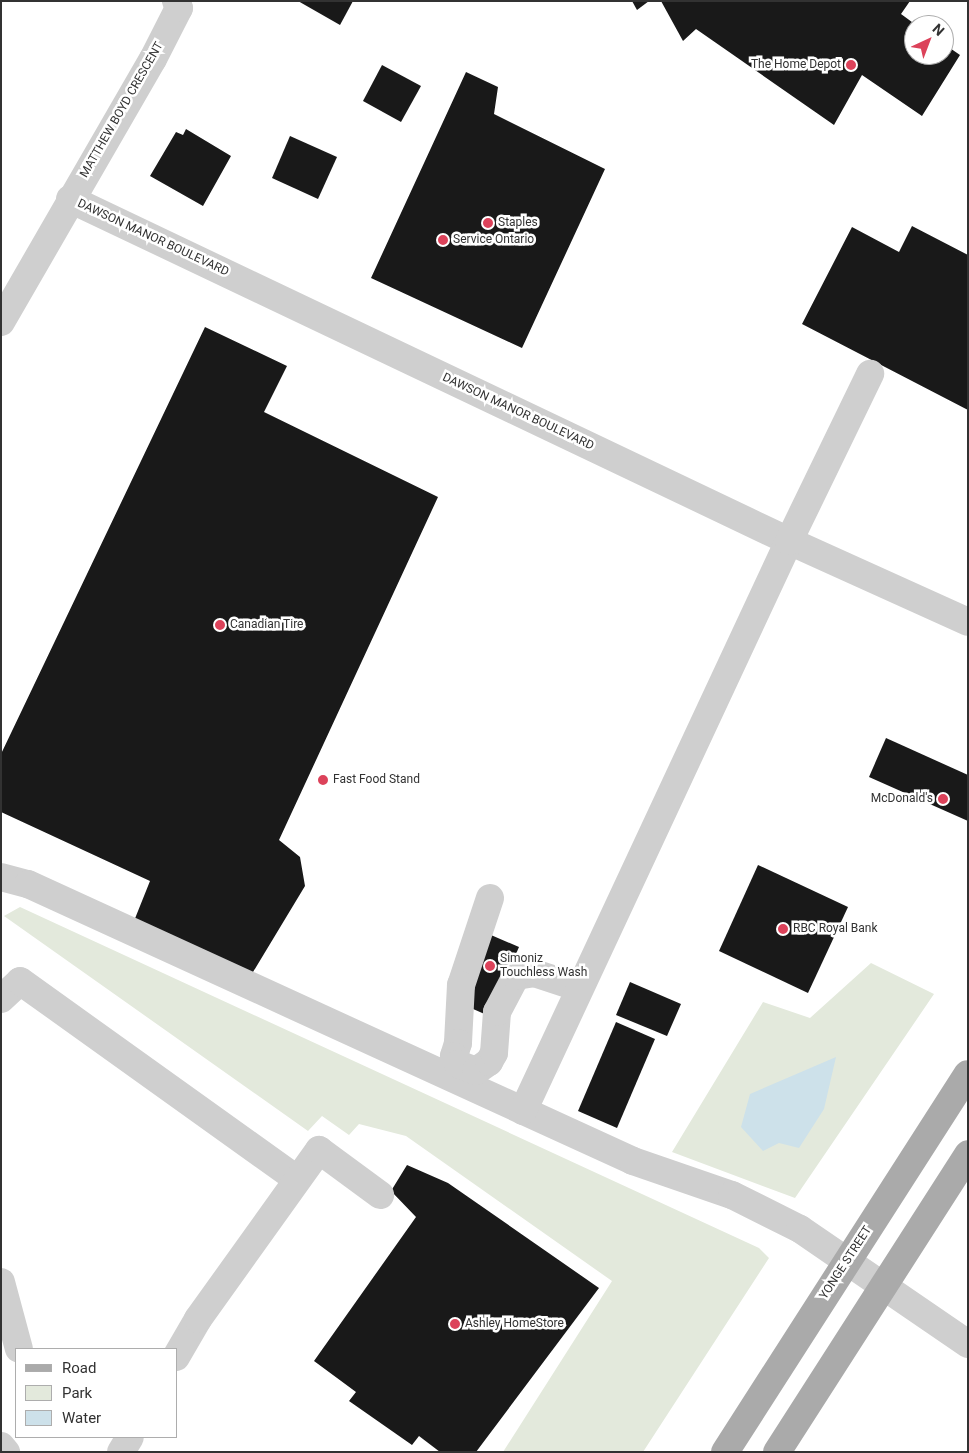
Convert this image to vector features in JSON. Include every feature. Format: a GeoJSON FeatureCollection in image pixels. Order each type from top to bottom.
{"type":"FeatureCollection","features":[{"type":"Feature","properties":{"kind":"main road","name":"YONGE STREET"},"geometry":{"type":"LineString","coordinates":[[725,1452],[847,1259],[968,1074]]}},
{"type":"Feature","properties":{"kind":"main road"},"geometry":{"type":"LineString","coordinates":[[777,1452],[883,1283],[968,1154]]}},
{"type":"Feature","properties":{"kind":"street","name":"MATTHEW BOYD CRESCENT"},"geometry":{"type":"LineString","coordinates":[[1,322],[70,199],[153,59],[179,8],[176,1]]}},
{"type":"Feature","properties":{"kind":"street","name":"DAWSON MANOR BOULEVARD"},"geometry":{"type":"LineString","coordinates":[[70,199],[789,541],[968,622]]}},
{"type":"Feature","properties":{"kind":"street"},"geometry":{"type":"LineString","coordinates":[[523,1111],[789,541],[870,374]]}},
{"type":"Feature","properties":{"kind":"street"},"geometry":{"type":"LineString","coordinates":[[1,878],[28,884],[633,1161],[732,1195],[800,1229],[883,1283],[968,1344]]}},
{"type":"Feature","properties":{"kind":"street"},"geometry":{"type":"LineString","coordinates":[[490,898],[462,985],[454,1056],[458,1064],[476,1071],[489,1062],[494,1053],[497,1012],[516,976],[534,973],[580,988]]}},
{"type":"Feature","properties":{"kind":"street"},"geometry":{"type":"LineString","coordinates":[[1,999],[20,981],[297,1180]]}},
{"type":"Feature","properties":{"kind":"street"},"geometry":{"type":"LineString","coordinates":[[178,1354],[198,1319],[319,1150],[380,1195]]}},
{"type":"Feature","properties":{"kind":"street"},"geometry":{"type":"LineString","coordinates":[[1,1282],[19,1348]]}},
{"type":"Feature","properties":{"kind":"street"},"geometry":{"type":"LineString","coordinates":[[1,1446],[6,1452]]}},
{"type":"Feature","properties":{"kind":"green space"},"geometry":{"type":"Polygon","coordinates":[[[20,907],[759,1248],[769,1258],[643,1452],[503,1452],[612,1281],[406,1136],[359,1124],[349,1135],[322,1116],[308,1131],[4,916],[20,907]]]}},
{"type":"Feature","properties":{"kind":"green space"},"geometry":{"type":"Polygon","coordinates":[[[871,963],[934,994],[795,1198],[672,1152],[763,1002],[810,1018],[871,963]]]}},
{"type":"Feature","properties":{"kind":"water"},"geometry":{"type":"Polygon","coordinates":[[[836,1057],[824,1109],[799,1148],[779,1143],[763,1151],[741,1127],[750,1094],[836,1057]]]}},
{"type":"Feature","properties":{"kind":"building"},"geometry":{"type":"Polygon","coordinates":[[[298,1],[353,1],[340,25],[298,1]]]}},
{"type":"Feature","properties":{"kind":"building"},"geometry":{"type":"Polygon","coordinates":[[[632,1],[649,1],[637,10],[632,1]]]}},
{"type":"Feature","properties":{"kind":"building","name":"The Home Depot"},"geometry":{"type":"Polygon","coordinates":[[[661,1],[910,1],[901,14],[904,16],[904,65],[954,65],[922,116],[862,75],[834,125],[696,29],[683,41],[661,1]]]}},
{"type":"Feature","properties":{"kind":"building","name":"The Home Depot"},"geometry":{"type":"Polygon","coordinates":[[[954,51],[960,55],[954,65],[954,51]]]}},
{"type":"Feature","properties":{"kind":"building"},"geometry":{"type":"Polygon","coordinates":[[[382,65],[421,86],[401,122],[363,101],[382,65]]]}},
{"type":"Feature","properties":{"kind":"building","name":"Staples"},"geometry":{"type":"Polygon","coordinates":[[[466,72],[498,87],[494,114],[605,169],[522,348],[371,278],[466,72]]]}},
{"type":"Feature","properties":{"kind":"building"},"geometry":{"type":"Polygon","coordinates":[[[186,129],[231,156],[203,206],[150,176],[176,132],[183,135],[186,129]]]}},
{"type":"Feature","properties":{"kind":"building"},"geometry":{"type":"Polygon","coordinates":[[[290,136],[337,157],[318,199],[272,178],[290,136]]]}},
{"type":"Feature","properties":{"kind":"building"},"geometry":{"type":"Polygon","coordinates":[[[912,226],[968,255],[968,410],[802,324],[852,227],[899,252],[912,226]]]}},
{"type":"Feature","properties":{"kind":"building","name":"Canadian Tire"},"geometry":{"type":"Polygon","coordinates":[[[205,327],[287,366],[264,412],[438,497],[279,840],[300,857],[305,886],[247,982],[132,926],[150,881],[1,812],[1,754],[205,327]]]}},
{"type":"Feature","properties":{"kind":"building","name":"McDonald's"},"geometry":{"type":"Polygon","coordinates":[[[886,738],[968,775],[968,821],[869,777],[886,738]]]}},
{"type":"Feature","properties":{"kind":"building","name":"RBC Royal Bank"},"geometry":{"type":"Polygon","coordinates":[[[758,865],[848,907],[808,993],[719,951],[758,865]]]}},
{"type":"Feature","properties":{"kind":"building","name":"Simoniz Touchless Wash"},"geometry":{"type":"Polygon","coordinates":[[[484,932],[519,947],[489,1016],[455,1001],[484,932]]]}},
{"type":"Feature","properties":{"kind":"building"},"geometry":{"type":"Polygon","coordinates":[[[630,982],[681,1004],[667,1036],[616,1015],[630,982]]]}},
{"type":"Feature","properties":{"kind":"building"},"geometry":{"type":"Polygon","coordinates":[[[616,1022],[655,1039],[617,1128],[578,1111],[616,1022]]]}},
{"type":"Feature","properties":{"kind":"building","name":"Ashley HomeStore"},"geometry":{"type":"Polygon","coordinates":[[[407,1165],[448,1183],[599,1288],[476,1452],[440,1452],[419,1436],[412,1445],[349,1401],[356,1392],[314,1361],[416,1217],[391,1191],[407,1165]]]}},
{"type":"Feature","properties":{"kind":"place","name":"The Home Depot"},"geometry":{"type":"Point","coordinates":[851,65]}},
{"type":"Feature","properties":{"kind":"place","name":"Staples"},"geometry":{"type":"Point","coordinates":[488,223]}},
{"type":"Feature","properties":{"kind":"place","name":"Service Ontario"},"geometry":{"type":"Point","coordinates":[443,240]}},
{"type":"Feature","properties":{"kind":"place","name":"Canadian Tire"},"geometry":{"type":"Point","coordinates":[220,625]}},
{"type":"Feature","properties":{"kind":"place","name":"Fast Food Stand"},"geometry":{"type":"Point","coordinates":[323,780]}},
{"type":"Feature","properties":{"kind":"place","name":"McDonald's"},"geometry":{"type":"Point","coordinates":[943,799]}},
{"type":"Feature","properties":{"kind":"place","name":"RBC Royal Bank"},"geometry":{"type":"Point","coordinates":[783,929]}},
{"type":"Feature","properties":{"kind":"place","name":"Simoniz Touchless Wash"},"geometry":{"type":"Point","coordinates":[490,966]}},
{"type":"Feature","properties":{"kind":"place","name":"Ashley HomeStore"},"geometry":{"type":"Point","coordinates":[455,1324]}}]}
